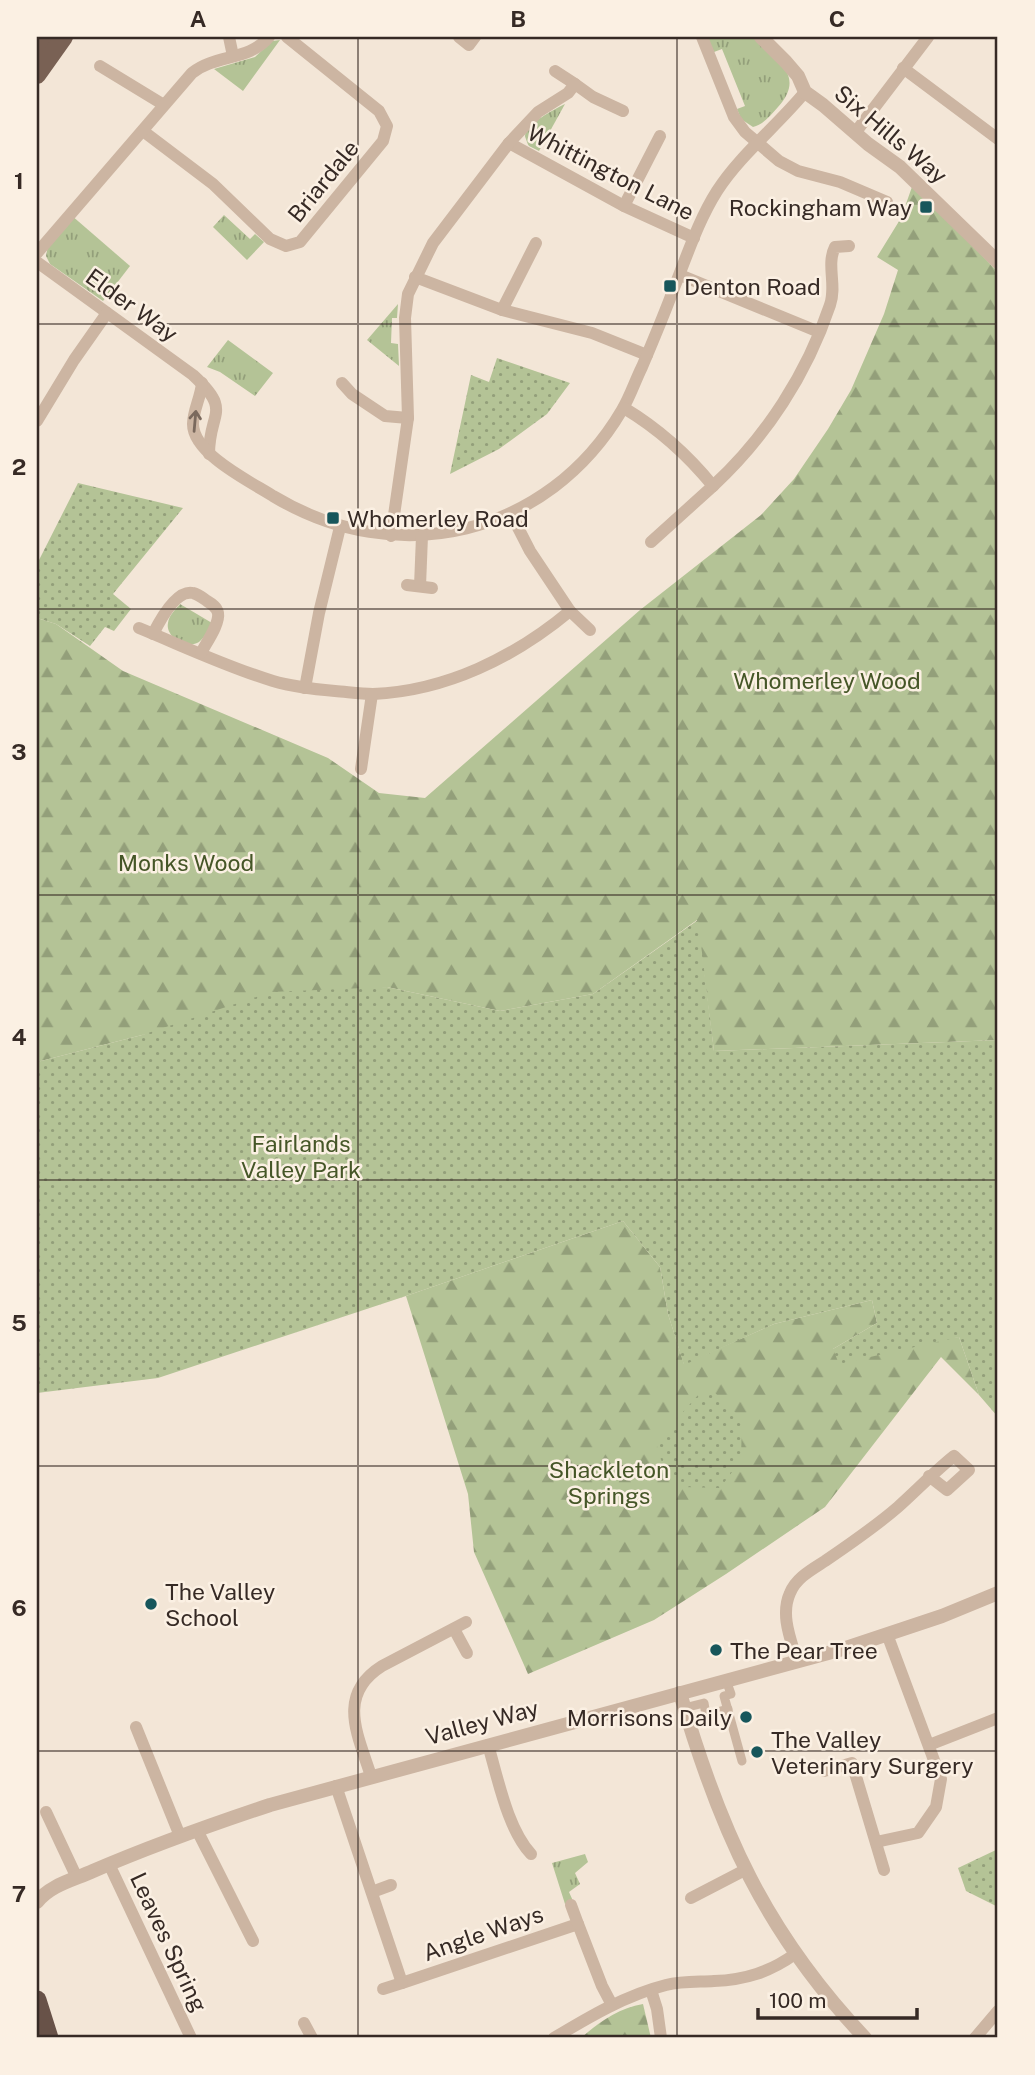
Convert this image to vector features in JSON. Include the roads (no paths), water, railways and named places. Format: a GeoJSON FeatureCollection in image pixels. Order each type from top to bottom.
{"type":"FeatureCollection","features":[{"type":"Feature","properties":{"kind":"highway"},"geometry":{"type":"LineString","coordinates":[[37,2000],[49,2038]]}},
{"type":"Feature","properties":{"kind":"main road"},"geometry":{"type":"LineString","coordinates":[[37,53],[48,37]]}},
{"type":"Feature","properties":{"kind":"main road"},"geometry":{"type":"LineString","coordinates":[[37,75],[64,37]]}},
{"type":"Feature","properties":{"kind":"street"},"geometry":{"type":"LineString","coordinates":[[229,37],[233,56]]}},
{"type":"Feature","properties":{"kind":"street"},"geometry":{"type":"LineString","coordinates":[[37,253],[199,68],[219,59],[257,49],[269,37]]}},
{"type":"Feature","properties":{"kind":"street","name":"Briardale"},"geometry":{"type":"LineString","coordinates":[[143,131],[213,184],[270,239],[286,246],[300,242],[383,141],[387,126],[379,111],[286,37]]}},
{"type":"Feature","properties":{"kind":"street"},"geometry":{"type":"LineString","coordinates":[[459,37],[469,45],[475,37]]}},
{"type":"Feature","properties":{"kind":"street"},"geometry":{"type":"LineString","coordinates":[[702,37],[734,117],[745,132],[779,161],[798,171],[841,182],[887,202]]}},
{"type":"Feature","properties":{"kind":"street","name":"Six Hills Way"},"geometry":{"type":"LineString","coordinates":[[761,37],[798,76],[805,92],[900,167],[998,262]]}},
{"type":"Feature","properties":{"kind":"street"},"geometry":{"type":"LineString","coordinates":[[855,133],[928,37]]}},
{"type":"Feature","properties":{"kind":"street"},"geometry":{"type":"LineString","coordinates":[[100,66],[164,105]]}},
{"type":"Feature","properties":{"kind":"street"},"geometry":{"type":"LineString","coordinates":[[903,68],[998,139]]}},
{"type":"Feature","properties":{"kind":"street"},"geometry":{"type":"LineString","coordinates":[[555,71],[593,97],[623,111]]}},
{"type":"Feature","properties":{"kind":"street"},"geometry":{"type":"LineString","coordinates":[[391,536],[408,418],[405,318],[408,294],[439,234],[509,143],[538,112],[568,93],[575,84]]}},
{"type":"Feature","properties":{"kind":"street"},"geometry":{"type":"LineString","coordinates":[[202,383],[193,422],[194,432],[209,454],[287,504],[340,527],[391,536],[422,536],[472,528],[511,514],[545,495],[566,479],[591,452],[624,408],[694,238],[716,193],[805,92]]}},
{"type":"Feature","properties":{"kind":"street"},"geometry":{"type":"LineString","coordinates":[[624,206],[660,136]]}},
{"type":"Feature","properties":{"kind":"street","name":"Whittington Lane"},"geometry":{"type":"LineString","coordinates":[[509,143],[624,206],[694,238]]}},
{"type":"Feature","properties":{"kind":"street"},"geometry":{"type":"LineString","coordinates":[[502,310],[536,243]]}},
{"type":"Feature","properties":{"kind":"street"},"geometry":{"type":"LineString","coordinates":[[651,542],[752,448],[767,428],[798,378],[834,293],[831,257],[835,247],[849,246]]}},
{"type":"Feature","properties":{"kind":"street","name":"Elder Way"},"geometry":{"type":"LineString","coordinates":[[37,262],[202,383],[215,397],[217,410],[209,439],[209,454]]}},
{"type":"Feature","properties":{"kind":"street"},"geometry":{"type":"LineString","coordinates":[[680,275],[819,332]]}},
{"type":"Feature","properties":{"kind":"street"},"geometry":{"type":"LineString","coordinates":[[415,277],[502,310],[592,333],[647,355]]}},
{"type":"Feature","properties":{"kind":"street"},"geometry":{"type":"LineString","coordinates":[[37,421],[74,360],[107,313]]}},
{"type":"Feature","properties":{"kind":"street"},"geometry":{"type":"LineString","coordinates":[[342,383],[352,394],[384,416],[408,418]]}},
{"type":"Feature","properties":{"kind":"street"},"geometry":{"type":"LineString","coordinates":[[624,408],[672,441],[713,486]]}},
{"type":"Feature","properties":{"kind":"street"},"geometry":{"type":"LineString","coordinates":[[511,514],[530,551],[570,611],[590,630]]}},
{"type":"Feature","properties":{"kind":"street"},"geometry":{"type":"LineString","coordinates":[[305,688],[319,613],[340,527]]}},
{"type":"Feature","properties":{"kind":"street"},"geometry":{"type":"LineString","coordinates":[[419,586],[422,536]]}},
{"type":"Feature","properties":{"kind":"street"},"geometry":{"type":"LineString","coordinates":[[153,634],[160,618],[178,598],[189,592],[195,593],[218,610],[217,621],[201,653]]}},
{"type":"Feature","properties":{"kind":"street"},"geometry":{"type":"LineString","coordinates":[[139,628],[273,681],[305,688],[372,694],[451,679],[486,666],[522,647],[570,611]]}},
{"type":"Feature","properties":{"kind":"street"},"geometry":{"type":"LineString","coordinates":[[361,769],[372,694]]}},
{"type":"Feature","properties":{"kind":"street"},"geometry":{"type":"LineString","coordinates":[[797,1661],[786,1617],[787,1602],[794,1585],[807,1572],[858,1539],[900,1506],[929,1476]]}},
{"type":"Feature","properties":{"kind":"street","name":"Valley Way"},"geometry":{"type":"LineString","coordinates":[[40,1894],[180,1836],[271,1805],[797,1661],[887,1634],[998,1593]]}},
{"type":"Feature","properties":{"kind":"street"},"geometry":{"type":"LineString","coordinates":[[371,1776],[353,1710],[360,1685],[382,1666],[466,1622]]}},
{"type":"Feature","properties":{"kind":"street"},"geometry":{"type":"LineString","coordinates":[[454,1629],[467,1653]]}},
{"type":"Feature","properties":{"kind":"street"},"geometry":{"type":"LineString","coordinates":[[876,1842],[918,1833],[936,1807],[941,1779],[887,1634]]}},
{"type":"Feature","properties":{"kind":"street"},"geometry":{"type":"LineString","coordinates":[[726,1680],[731,1694],[724,1696],[742,1761]]}},
{"type":"Feature","properties":{"kind":"street"},"geometry":{"type":"LineString","coordinates":[[680,1693],[700,1763],[745,1870],[795,1954],[831,2001],[865,2038]]}},
{"type":"Feature","properties":{"kind":"street"},"geometry":{"type":"LineString","coordinates":[[684,1708],[704,1703],[706,1715],[728,1709]]}},
{"type":"Feature","properties":{"kind":"street"},"geometry":{"type":"LineString","coordinates":[[929,1745],[998,1718]]}},
{"type":"Feature","properties":{"kind":"street"},"geometry":{"type":"LineString","coordinates":[[136,1727],[180,1836]]}},
{"type":"Feature","properties":{"kind":"street"},"geometry":{"type":"LineString","coordinates":[[488,1745],[513,1826],[522,1844],[531,1854]]}},
{"type":"Feature","properties":{"kind":"street"},"geometry":{"type":"LineString","coordinates":[[824,1771],[852,1763],[884,1870]]}},
{"type":"Feature","properties":{"kind":"street","name":"Angle Ways"},"geometry":{"type":"LineString","coordinates":[[336,1786],[402,1983]]}},
{"type":"Feature","properties":{"kind":"street"},"geometry":{"type":"LineString","coordinates":[[46,1812],[77,1878]]}},
{"type":"Feature","properties":{"kind":"street"},"geometry":{"type":"LineString","coordinates":[[197,1830],[253,1941]]}},
{"type":"Feature","properties":{"kind":"street","name":"Leaves Spring"},"geometry":{"type":"LineString","coordinates":[[109,1864],[191,2038]]}},
{"type":"Feature","properties":{"kind":"street"},"geometry":{"type":"LineString","coordinates":[[691,1898],[745,1870]]}},
{"type":"Feature","properties":{"kind":"street"},"geometry":{"type":"LineString","coordinates":[[372,1892],[391,1885]]}},
{"type":"Feature","properties":{"kind":"street","name":"Angle Ways"},"geometry":{"type":"LineString","coordinates":[[571,1905],[612,2005]]}},
{"type":"Feature","properties":{"kind":"street","name":"Angle Ways"},"geometry":{"type":"LineString","coordinates":[[383,1989],[578,1924]]}},
{"type":"Feature","properties":{"kind":"street"},"geometry":{"type":"LineString","coordinates":[[554,2038],[612,2005],[651,1990],[679,1983],[752,1976],[775,1968],[795,1954]]}},
{"type":"Feature","properties":{"kind":"street"},"geometry":{"type":"LineString","coordinates":[[651,1990],[661,2038]]}},
{"type":"Feature","properties":{"kind":"street"},"geometry":{"type":"LineString","coordinates":[[975,2038],[998,2011]]}},
{"type":"Feature","properties":{"kind":"street"},"geometry":{"type":"LineString","coordinates":[[304,2023],[312,2038]]}},
{"type":"Feature","properties":{"kind":"place","name":"Rockingham Way"},"geometry":{"type":"Point","coordinates":[926,207]}},
{"type":"Feature","properties":{"kind":"place","name":"Denton Road"},"geometry":{"type":"Point","coordinates":[670,286]}},
{"type":"Feature","properties":{"kind":"place","name":"Whomerley Road"},"geometry":{"type":"Point","coordinates":[333,518]}},
{"type":"Feature","properties":{"kind":"place","name":"The Valley School"},"geometry":{"type":"Point","coordinates":[151,1604]}},
{"type":"Feature","properties":{"kind":"place","name":"The Pear Tree"},"geometry":{"type":"Point","coordinates":[716,1650]}},
{"type":"Feature","properties":{"kind":"place","name":"Morrisons Daily"},"geometry":{"type":"Point","coordinates":[746,1717]}},
{"type":"Feature","properties":{"kind":"place","name":"The Valley Veterinary Surgery"},"geometry":{"type":"Point","coordinates":[757,1752]}},
{"type":"Feature","properties":{"kind":"park label","name":"Whomerley Wood"},"geometry":{"type":"Point","coordinates":[827,680]}},
{"type":"Feature","properties":{"kind":"park label","name":"Monks Wood"},"geometry":{"type":"Point","coordinates":[186,862]}},
{"type":"Feature","properties":{"kind":"park label","name":"Fairlands Valley Park"},"geometry":{"type":"Point","coordinates":[301,1156]}},
{"type":"Feature","properties":{"kind":"park label","name":"Shackleton Springs"},"geometry":{"type":"Point","coordinates":[609,1482]}}]}
